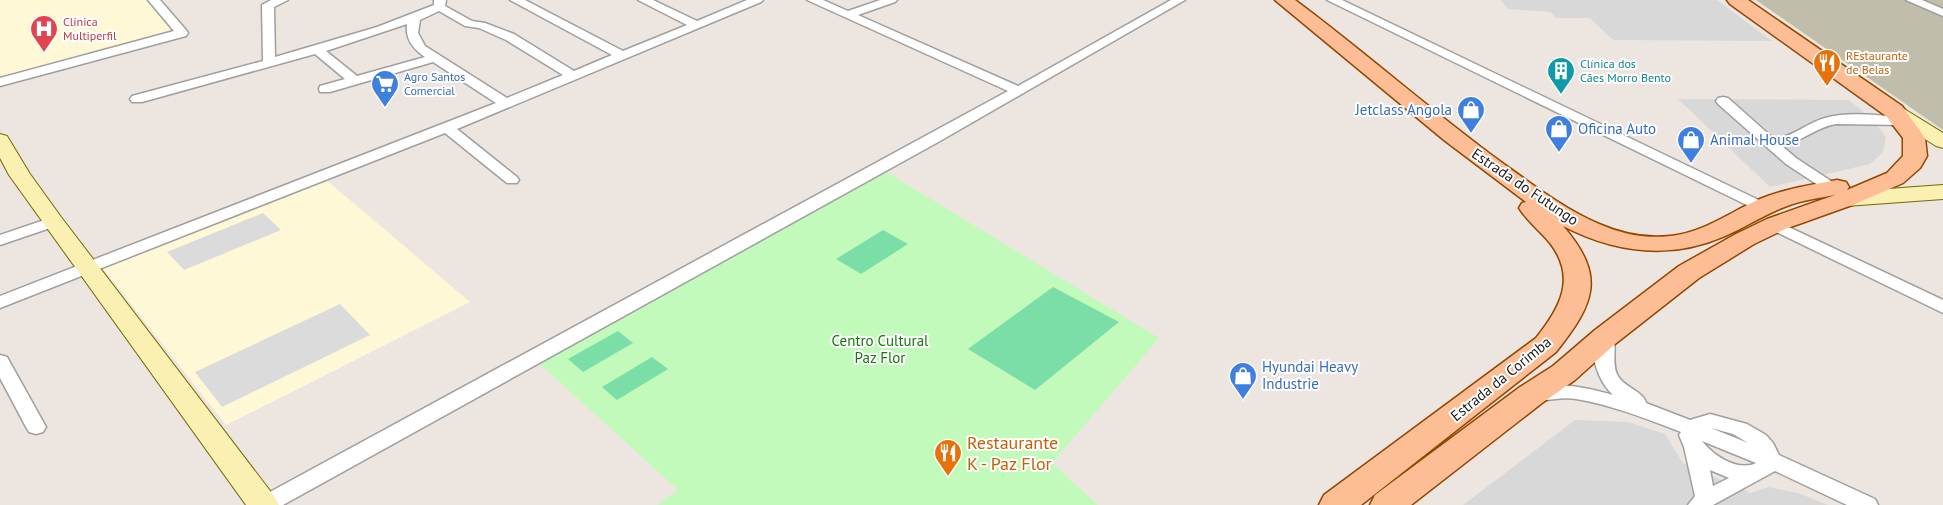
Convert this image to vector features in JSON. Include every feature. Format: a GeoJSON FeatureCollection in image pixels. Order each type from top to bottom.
{"type":"FeatureCollection","features":[{"type":"Feature","properties":{"kind":"main road","name":"Estrada do Futungo"},"geometry":{"type":"LineString","coordinates":[[1284,0],[1474,154],[1568,219],[1598,233],[1630,242],[1668,244],[1693,240],[1731,226],[1768,216],[1831,183],[1895,178],[1905,171],[1915,156],[1914,138],[1899,116],[1736,0]]}},
{"type":"Feature","properties":{"kind":"main road","name":"Estrada da Corimba"},"geometry":{"type":"LineString","coordinates":[[1336,505],[1546,345],[1568,318],[1574,305],[1578,288],[1576,266],[1571,254],[1543,219],[1474,154]]}},
{"type":"Feature","properties":{"kind":"main road","name":"Estrada do Futungo"},"geometry":{"type":"LineString","coordinates":[[1605,337],[1689,272],[1745,239],[1768,216]]}},
{"type":"Feature","properties":{"kind":"main road","name":"Estrada da Corimba"},"geometry":{"type":"LineString","coordinates":[[1387,505],[1531,395],[1564,373],[1605,337]]}},
{"type":"Feature","properties":{"kind":"street"},"geometry":{"type":"LineString","coordinates":[[0,82],[182,33],[154,0]]}},
{"type":"Feature","properties":{"kind":"street"},"geometry":{"type":"LineString","coordinates":[[269,63],[268,5],[282,0]]}},
{"type":"Feature","properties":{"kind":"street"},"geometry":{"type":"LineString","coordinates":[[516,0],[624,56]]}},
{"type":"Feature","properties":{"kind":"street"},"geometry":{"type":"LineString","coordinates":[[644,0],[696,25]]}},
{"type":"Feature","properties":{"kind":"street"},"geometry":{"type":"LineString","coordinates":[[0,302],[447,128],[757,0]]}},
{"type":"Feature","properties":{"kind":"street"},"geometry":{"type":"LineString","coordinates":[[813,0],[1016,90]]}},
{"type":"Feature","properties":{"kind":"street"},"geometry":{"type":"LineString","coordinates":[[848,15],[891,0]]}},
{"type":"Feature","properties":{"kind":"street"},"geometry":{"type":"LineString","coordinates":[[0,140],[20,175],[53,222],[264,505],[935,138],[1016,90],[1179,0]]}},
{"type":"Feature","properties":{"kind":"street"},"geometry":{"type":"LineString","coordinates":[[1333,0],[1768,216],[1943,307]]}},
{"type":"Feature","properties":{"kind":"street"},"geometry":{"type":"LineString","coordinates":[[1912,0],[1943,13]]}},
{"type":"Feature","properties":{"kind":"street"},"geometry":{"type":"LineString","coordinates":[[137,99],[318,50],[414,19],[440,3],[469,24],[481,25],[510,37],[573,76]]}},
{"type":"Feature","properties":{"kind":"street"},"geometry":{"type":"LineString","coordinates":[[414,19],[412,33],[420,48],[505,103]]}},
{"type":"Feature","properties":{"kind":"street"},"geometry":{"type":"LineString","coordinates":[[318,50],[355,81]]}},
{"type":"Feature","properties":{"kind":"street"},"geometry":{"type":"LineString","coordinates":[[325,89],[434,58]]}},
{"type":"Feature","properties":{"kind":"street"},"geometry":{"type":"LineString","coordinates":[[1723,101],[1791,162],[1831,183],[1943,192]]}},
{"type":"Feature","properties":{"kind":"street"},"geometry":{"type":"LineString","coordinates":[[1771,143],[1794,139],[1823,123],[1836,120],[1899,116],[1943,142]]}},
{"type":"Feature","properties":{"kind":"street"},"geometry":{"type":"LineString","coordinates":[[447,128],[512,180]]}},
{"type":"Feature","properties":{"kind":"street"},"geometry":{"type":"LineString","coordinates":[[1791,162],[1831,183]]}},
{"type":"Feature","properties":{"kind":"street"},"geometry":{"type":"LineString","coordinates":[[0,240],[53,222]]}},
{"type":"Feature","properties":{"kind":"street"},"geometry":{"type":"LineString","coordinates":[[1605,337],[1603,359],[1608,379],[1625,395],[1663,417],[1692,438],[1706,459],[1723,468],[1741,473],[1763,466],[1867,505]]}},
{"type":"Feature","properties":{"kind":"street"},"geometry":{"type":"LineString","coordinates":[[0,361],[36,427]]}},
{"type":"Feature","properties":{"kind":"street"},"geometry":{"type":"LineString","coordinates":[[1531,395],[1561,391],[1576,392],[1627,404],[1663,417]]}},
{"type":"Feature","properties":{"kind":"street"},"geometry":{"type":"LineString","coordinates":[[1710,421],[1730,425],[1758,441],[1764,448],[1763,466],[1703,502],[1692,438],[1702,422],[1710,421]]}},
{"type":"Feature","properties":{"kind":"shaded area","name":"Clínica Multiperfil"},"geometry":{"type":"Polygon","coordinates":[[[0,0],[151,0],[176,30],[0,77],[0,0]]]}},
{"type":"Feature","properties":{"kind":"shaded area"},"geometry":{"type":"Polygon","coordinates":[[[1501,0],[1717,0],[1772,41],[1613,40],[1590,18],[1556,18],[1551,12],[1508,9],[1501,0]]]}},
{"type":"Feature","properties":{"kind":"shaded area"},"geometry":{"type":"Polygon","coordinates":[[[1756,0],[1943,0],[1943,130],[1756,0]]]}},
{"type":"Feature","properties":{"kind":"shaded area"},"geometry":{"type":"Polygon","coordinates":[[[1678,99],[1849,100],[1871,118],[1886,137],[1883,152],[1870,164],[1770,187],[1678,99]]]}},
{"type":"Feature","properties":{"kind":"shaded area"},"geometry":{"type":"Polygon","coordinates":[[[324,178],[470,302],[226,425],[102,267],[324,178]]]}},
{"type":"Feature","properties":{"kind":"shaded area"},"geometry":{"type":"Polygon","coordinates":[[[263,213],[281,230],[184,270],[167,252],[263,213]]]}},
{"type":"Feature","properties":{"kind":"shaded area"},"geometry":{"type":"Polygon","coordinates":[[[340,304],[370,335],[222,407],[195,372],[340,304]]]}},
{"type":"Feature","properties":{"kind":"shaded area"},"geometry":{"type":"Polygon","coordinates":[[[1575,420],[1628,422],[1665,434],[1683,463],[1751,493],[1768,487],[1798,493],[1828,505],[1463,505],[1575,420]]]}},
{"type":"Feature","properties":{"kind":"green space","name":"Centro Cultural Paz Flor"},"geometry":{"type":"Polygon","coordinates":[[[883,170],[1159,338],[1052,463],[1098,505],[657,505],[678,490],[539,363],[883,170]]]}},
{"type":"Feature","properties":{"kind":"green space"},"geometry":{"type":"Polygon","coordinates":[[[883,230],[908,244],[861,274],[836,259],[883,230]]]}},
{"type":"Feature","properties":{"kind":"green space"},"geometry":{"type":"Polygon","coordinates":[[[1053,287],[1119,322],[1035,390],[968,349],[1053,287]]]}},
{"type":"Feature","properties":{"kind":"green space"},"geometry":{"type":"Polygon","coordinates":[[[618,331],[633,343],[583,372],[568,359],[618,331]]]}},
{"type":"Feature","properties":{"kind":"green space"},"geometry":{"type":"Polygon","coordinates":[[[652,357],[668,369],[617,400],[602,387],[652,357]]]}},
{"type":"Feature","properties":{"kind":"place","name":"Clínica Multiperfil"},"geometry":{"type":"Point","coordinates":[44,53]}},
{"type":"Feature","properties":{"kind":"place","name":"REstaurante de Belas"},"geometry":{"type":"Point","coordinates":[1827,87]}},
{"type":"Feature","properties":{"kind":"place","name":"Clínica dos Cães Morro Bento"},"geometry":{"type":"Point","coordinates":[1561,95]}},
{"type":"Feature","properties":{"kind":"place","name":"Agro Santos Comercial"},"geometry":{"type":"Point","coordinates":[385,108]}},
{"type":"Feature","properties":{"kind":"place","name":"Jetclass Angola"},"geometry":{"type":"Point","coordinates":[1471,134]}},
{"type":"Feature","properties":{"kind":"place","name":"Oficina Auto"},"geometry":{"type":"Point","coordinates":[1559,153]}},
{"type":"Feature","properties":{"kind":"place","name":"Animal House"},"geometry":{"type":"Point","coordinates":[1691,164]}},
{"type":"Feature","properties":{"kind":"place","name":"Hyundai Heavy Industrie"},"geometry":{"type":"Point","coordinates":[1243,400]}},
{"type":"Feature","properties":{"kind":"place","name":"Restaurante K - Paz Flor"},"geometry":{"type":"Point","coordinates":[948,477]}}]}
